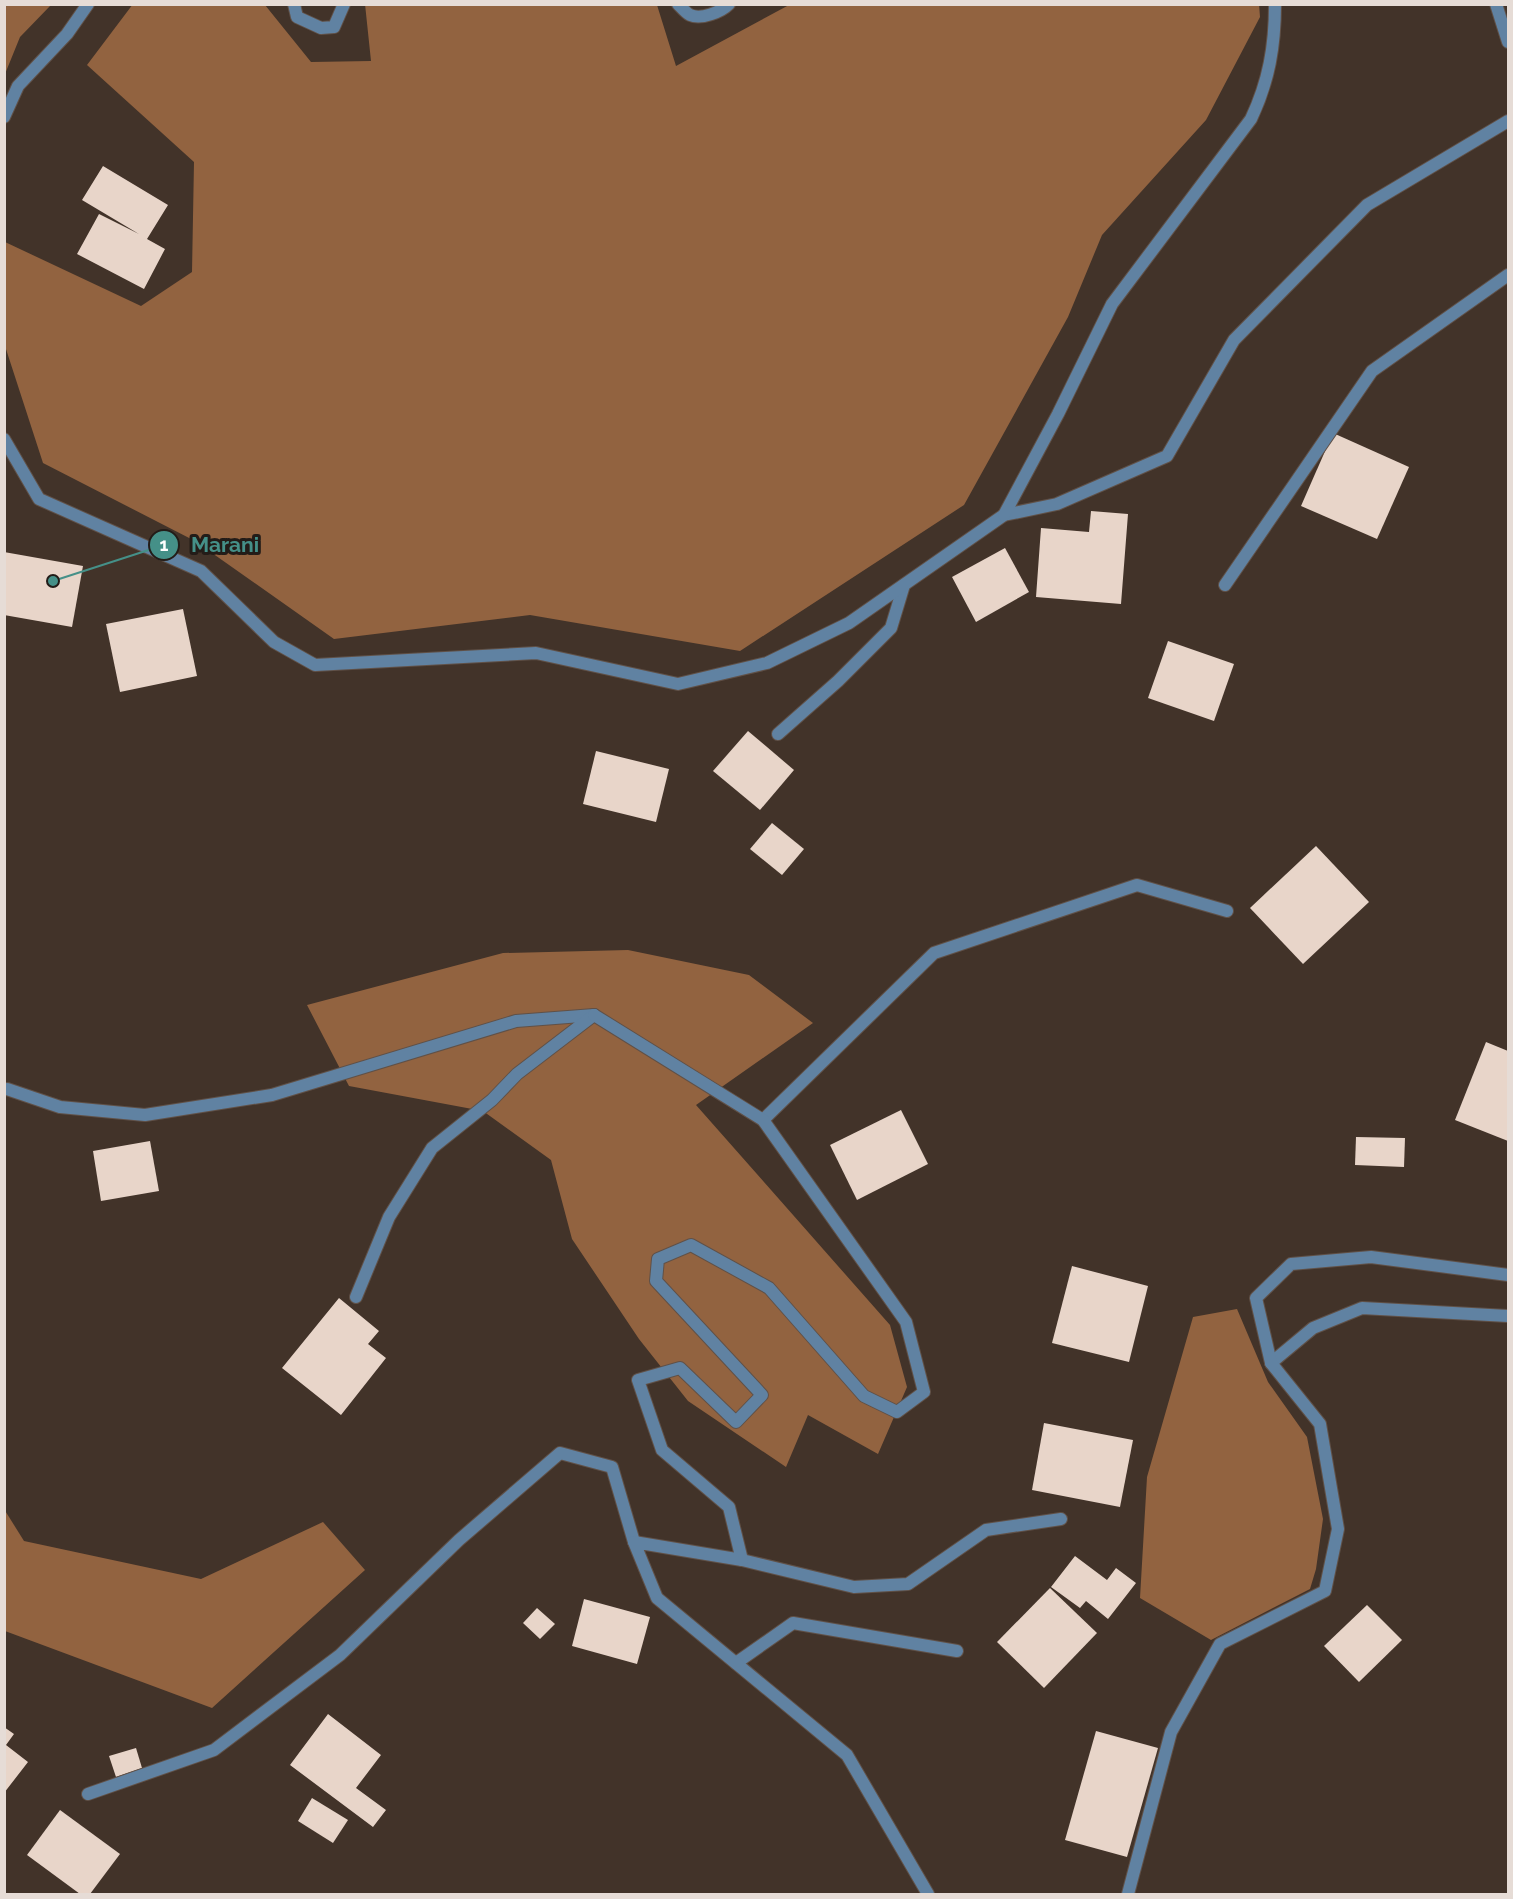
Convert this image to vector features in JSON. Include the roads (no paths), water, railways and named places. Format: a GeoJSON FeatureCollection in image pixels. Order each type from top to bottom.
{"type":"FeatureCollection","features":[{"type":"Feature","properties":{"kind":"street"},"geometry":{"type":"LineString","coordinates":[[4,117],[18,86],[67,34],[88,4]]}},
{"type":"Feature","properties":{"kind":"street"},"geometry":{"type":"LineString","coordinates":[[294,4],[297,17],[321,28],[334,27],[344,4]]}},
{"type":"Feature","properties":{"kind":"street"},"geometry":{"type":"LineString","coordinates":[[678,4],[690,15],[702,16],[724,10],[729,4]]}},
{"type":"Feature","properties":{"kind":"street"},"geometry":{"type":"LineString","coordinates":[[1004,515],[1058,414],[1112,304],[1251,118],[1266,87],[1275,30],[1275,4]]}},
{"type":"Feature","properties":{"kind":"street"},"geometry":{"type":"LineString","coordinates":[[1496,4],[1509,42]]}},
{"type":"Feature","properties":{"kind":"street"},"geometry":{"type":"LineString","coordinates":[[4,439],[39,499],[201,571],[274,642],[315,665],[536,652],[678,684],[767,663],[849,623],[1004,515],[1057,504],[1167,456],[1234,340],[1367,205],[1509,121]]}},
{"type":"Feature","properties":{"kind":"street"},"geometry":{"type":"LineString","coordinates":[[1225,585],[1372,371],[1509,274]]}},
{"type":"Feature","properties":{"kind":"street"},"geometry":{"type":"LineString","coordinates":[[778,734],[838,681],[891,628],[904,585]]}},
{"type":"Feature","properties":{"kind":"street"},"geometry":{"type":"LineString","coordinates":[[764,1120],[934,953],[1137,885],[1227,911]]}},
{"type":"Feature","properties":{"kind":"street"},"geometry":{"type":"LineString","coordinates":[[356,1297],[389,1217],[432,1148],[492,1100],[517,1074],[594,1015]]}},
{"type":"Feature","properties":{"kind":"street"},"geometry":{"type":"LineString","coordinates":[[7,1089],[60,1107],[145,1115],[272,1095],[516,1021],[594,1015],[764,1120],[906,1322],[924,1392],[897,1412],[864,1396],[769,1288],[691,1245],[658,1259],[656,1281],[762,1395],[736,1422],[680,1368],[638,1380],[662,1450],[729,1507],[742,1560]]}},
{"type":"Feature","properties":{"kind":"street"},"geometry":{"type":"LineString","coordinates":[[1128,1894],[1171,1732],[1220,1644],[1325,1592],[1338,1529],[1320,1424],[1270,1363],[1256,1298],[1291,1264],[1371,1257],[1509,1275]]}},
{"type":"Feature","properties":{"kind":"street"},"geometry":{"type":"LineString","coordinates":[[1270,1363],[1313,1328],[1362,1308],[1509,1316]]}},
{"type":"Feature","properties":{"kind":"street"},"geometry":{"type":"LineString","coordinates":[[88,1794],[214,1750],[340,1655],[459,1540],[560,1453],[612,1467],[634,1542],[657,1598],[847,1755],[928,1894]]}},
{"type":"Feature","properties":{"kind":"street"},"geometry":{"type":"LineString","coordinates":[[634,1542],[742,1560],[854,1587],[908,1584],[986,1530],[1061,1519]]}},
{"type":"Feature","properties":{"kind":"street"},"geometry":{"type":"LineString","coordinates":[[736,1663],[793,1623],[957,1651]]}},
{"type":"Feature","properties":{"kind":"place","name":"Marani"},"geometry":{"type":"Point","coordinates":[53,581]}}]}
